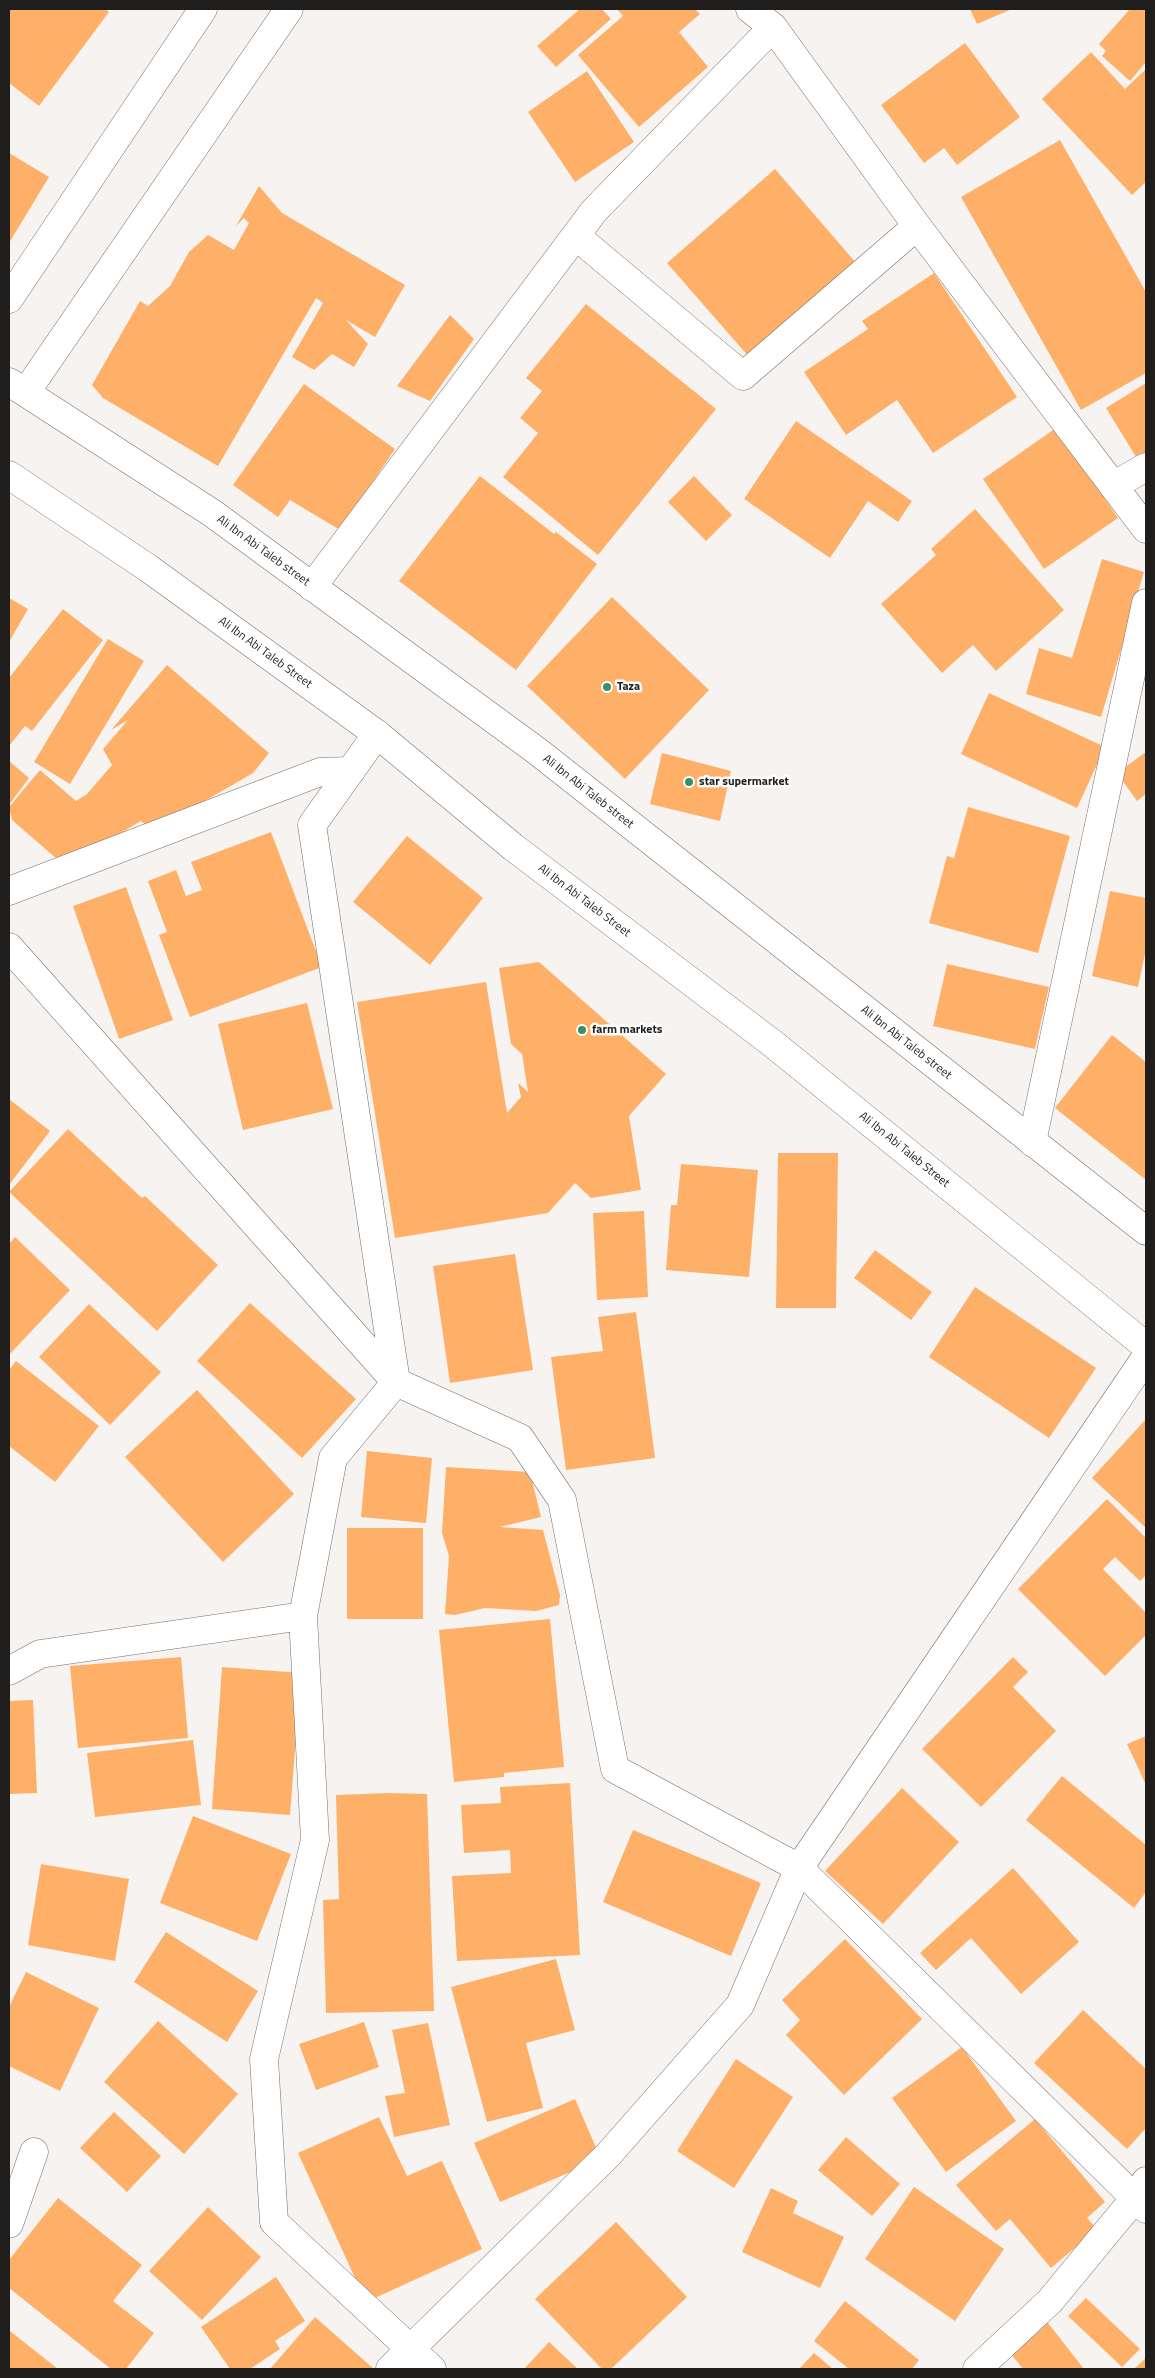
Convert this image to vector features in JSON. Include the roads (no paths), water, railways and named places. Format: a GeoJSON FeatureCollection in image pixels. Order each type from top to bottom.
{"type":"FeatureCollection","features":[{"type":"Feature","properties":{"kind":"street"},"geometry":{"type":"LineString","coordinates":[[9,299],[203,9]]}},
{"type":"Feature","properties":{"kind":"street"},"geometry":{"type":"LineString","coordinates":[[17,387],[289,9]]}},
{"type":"Feature","properties":{"kind":"street"},"geometry":{"type":"LineString","coordinates":[[750,9],[773,27],[917,226],[1146,529]]}},
{"type":"Feature","properties":{"kind":"street"},"geometry":{"type":"LineString","coordinates":[[312,587],[594,212],[773,27]]}},
{"type":"Feature","properties":{"kind":"street"},"geometry":{"type":"LineString","coordinates":[[576,236],[743,376],[917,226]]}},
{"type":"Feature","properties":{"kind":"street","name":"Ali Ibn Abi Taleb street"},"geometry":{"type":"LineString","coordinates":[[17,387],[212,513],[537,751],[1146,1231]]}},
{"type":"Feature","properties":{"kind":"street"},"geometry":{"type":"LineString","coordinates":[[1113,486],[1146,467]]}},
{"type":"Feature","properties":{"kind":"street","name":"Ali Ibn Abi Taleb Street"},"geometry":{"type":"LineString","coordinates":[[9,475],[148,568],[377,734],[513,847],[772,1043],[1146,1346]]}},
{"type":"Feature","properties":{"kind":"street"},"geometry":{"type":"LineString","coordinates":[[1032,1142],[1146,603]]}},
{"type":"Feature","properties":{"kind":"street"},"geometry":{"type":"LineString","coordinates":[[377,734],[312,826],[396,1382],[333,1458],[303,1616],[315,1840],[264,2058],[274,2222],[408,2349],[432,2369]]}},
{"type":"Feature","properties":{"kind":"street"},"geometry":{"type":"LineString","coordinates":[[9,891],[320,772],[351,771]]}},
{"type":"Feature","properties":{"kind":"street"},"geometry":{"type":"LineString","coordinates":[[9,948],[396,1382],[520,1438],[562,1500],[615,1769],[799,1868],[1142,2196],[1050,2301],[977,2369]]}},
{"type":"Feature","properties":{"kind":"street"},"geometry":{"type":"LineString","coordinates":[[390,2369],[408,2349],[608,2155],[740,2005],[799,1868],[1146,1357]]}},
{"type":"Feature","properties":{"kind":"street"},"geometry":{"type":"LineString","coordinates":[[9,1671],[40,1654],[303,1616]]}},
{"type":"Feature","properties":{"kind":"street"},"geometry":{"type":"LineString","coordinates":[[9,2224],[34,2152]]}},
{"type":"Feature","properties":{"kind":"place","name":"Taza"},"geometry":{"type":"Point","coordinates":[607,687]}},
{"type":"Feature","properties":{"kind":"place","name":"star supermarket"},"geometry":{"type":"Point","coordinates":[689,782]}},
{"type":"Feature","properties":{"kind":"place","name":"farm markets"},"geometry":{"type":"Point","coordinates":[582,1030]}}]}
